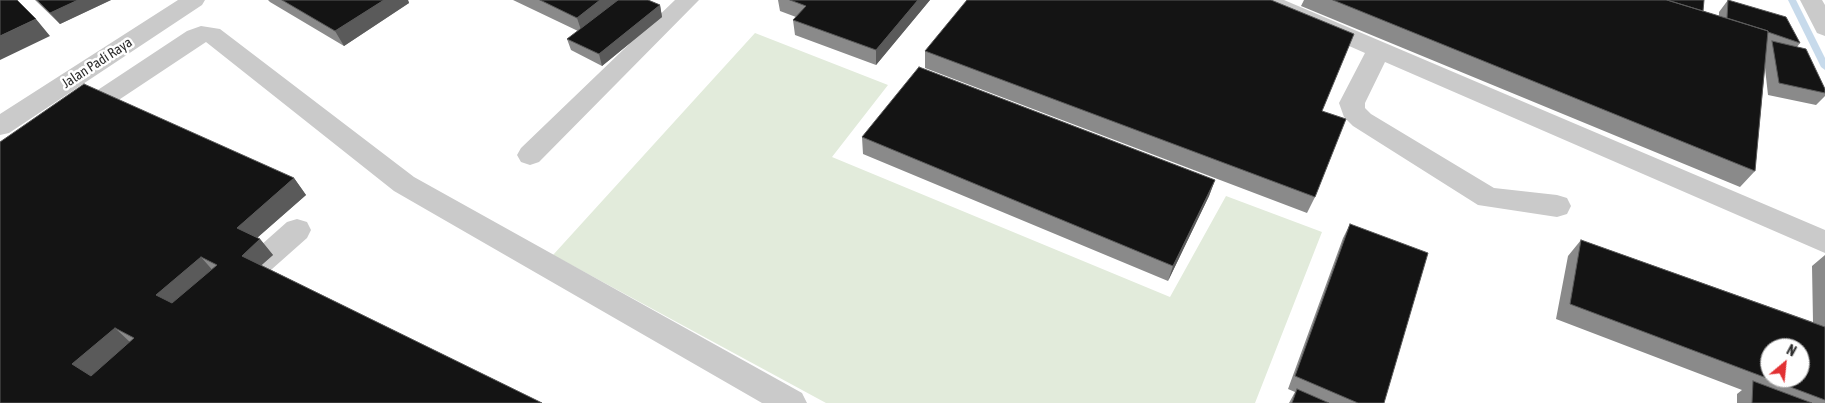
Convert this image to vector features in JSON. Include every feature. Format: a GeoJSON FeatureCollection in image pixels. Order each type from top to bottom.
{"type":"FeatureCollection","features":[{"type":"Feature","properties":{"kind":"street","name":"Jalan Padi Raya"},"geometry":{"type":"LineString","coordinates":[[0,126],[194,0]]}},
{"type":"Feature","properties":{"kind":"street"},"geometry":{"type":"LineString","coordinates":[[530,155],[688,0]]}},
{"type":"Feature","properties":{"kind":"street"},"geometry":{"type":"LineString","coordinates":[[1811,0],[1825,28]]}},
{"type":"Feature","properties":{"kind":"street"},"geometry":{"type":"LineString","coordinates":[[1278,3],[1379,50],[1825,242]]}},
{"type":"Feature","properties":{"kind":"street"},"geometry":{"type":"LineString","coordinates":[[56,130],[195,37],[201,34],[212,35],[404,184],[791,403]]}},
{"type":"Feature","properties":{"kind":"street"},"geometry":{"type":"LineString","coordinates":[[1379,50],[1352,103],[1353,111],[1362,120],[1488,198],[1557,206]]}},
{"type":"Feature","properties":{"kind":"street"},"geometry":{"type":"LineString","coordinates":[[225,294],[297,230]]}},
{"type":"Feature","properties":{"kind":"green space"},"geometry":{"type":"Polygon","coordinates":[[[755,33],[888,85],[832,157],[1170,297],[1226,196],[1322,232],[1255,403],[826,403],[553,255],[755,33]]]}},
{"type":"Feature","properties":{"kind":"building"},"geometry":{"type":"Polygon","coordinates":[[[0,0],[17,0],[36,19],[0,36],[0,0]]]}},
{"type":"Feature","properties":{"kind":"building"},"geometry":{"type":"Polygon","coordinates":[[[37,0],[78,0],[50,13],[37,0]]]}},
{"type":"Feature","properties":{"kind":"building"},"geometry":{"type":"Polygon","coordinates":[[[282,0],[384,0],[335,31],[282,0]]]}},
{"type":"Feature","properties":{"kind":"building"},"geometry":{"type":"Polygon","coordinates":[[[540,0],[600,0],[577,18],[540,0]]]}},
{"type":"Feature","properties":{"kind":"building"},"geometry":{"type":"Polygon","coordinates":[[[618,0],[648,0],[660,5],[599,54],[567,39],[618,0]]]}},
{"type":"Feature","properties":{"kind":"building"},"geometry":{"type":"Polygon","coordinates":[[[790,0],[918,0],[876,50],[793,20],[806,6],[790,0]]]}},
{"type":"Feature","properties":{"kind":"building"},"geometry":{"type":"Polygon","coordinates":[[[967,0],[1271,0],[1354,34],[1322,111],[1346,119],[1315,197],[925,51],[967,0]]]}},
{"type":"Feature","properties":{"kind":"building"},"geometry":{"type":"Polygon","coordinates":[[[1333,0],[1667,0],[1768,31],[1755,171],[1333,0]]]}},
{"type":"Feature","properties":{"kind":"building"},"geometry":{"type":"Polygon","coordinates":[[[1667,0],[1704,0],[1703,11],[1667,0]]]}},
{"type":"Feature","properties":{"kind":"building"},"geometry":{"type":"Polygon","coordinates":[[[1728,0],[1786,17],[1800,43],[1727,18],[1728,0]]]}},
{"type":"Feature","properties":{"kind":"building"},"geometry":{"type":"Polygon","coordinates":[[[1772,41],[1806,49],[1825,89],[1825,93],[1779,83],[1772,41]]]}},
{"type":"Feature","properties":{"kind":"building"},"geometry":{"type":"Polygon","coordinates":[[[919,67],[1215,180],[1173,266],[862,137],[919,67]]]}},
{"type":"Feature","properties":{"kind":"building"},"geometry":{"type":"Polygon","coordinates":[[[84,84],[294,178],[237,228],[260,239],[242,256],[542,403],[0,403],[0,142],[84,84]],[[201,257],[156,295],[172,303],[217,265],[201,257]],[[115,328],[72,364],[91,376],[134,338],[115,328]]]}},
{"type":"Feature","properties":{"kind":"building"},"geometry":{"type":"Polygon","coordinates":[[[1350,224],[1428,253],[1384,403],[1358,403],[1295,376],[1350,224]]]}},
{"type":"Feature","properties":{"kind":"building"},"geometry":{"type":"Polygon","coordinates":[[[1581,240],[1825,327],[1825,400],[1793,388],[1810,388],[1810,338],[1760,338],[1760,376],[1570,304],[1581,240]]]}},
{"type":"Feature","properties":{"kind":"building"},"geometry":{"type":"Polygon","coordinates":[[[1753,381],[1760,384],[1760,388],[1772,388],[1812,403],[1752,403],[1753,381]]]}},
{"type":"Feature","properties":{"kind":"building"},"geometry":{"type":"Polygon","coordinates":[[[1297,389],[1329,403],[1292,403],[1297,389]]]}},
{"type":"Feature","properties":{"kind":"waterway"},"geometry":{"type":"LineString","coordinates":[[1792,0],[1825,67]]}}]}
